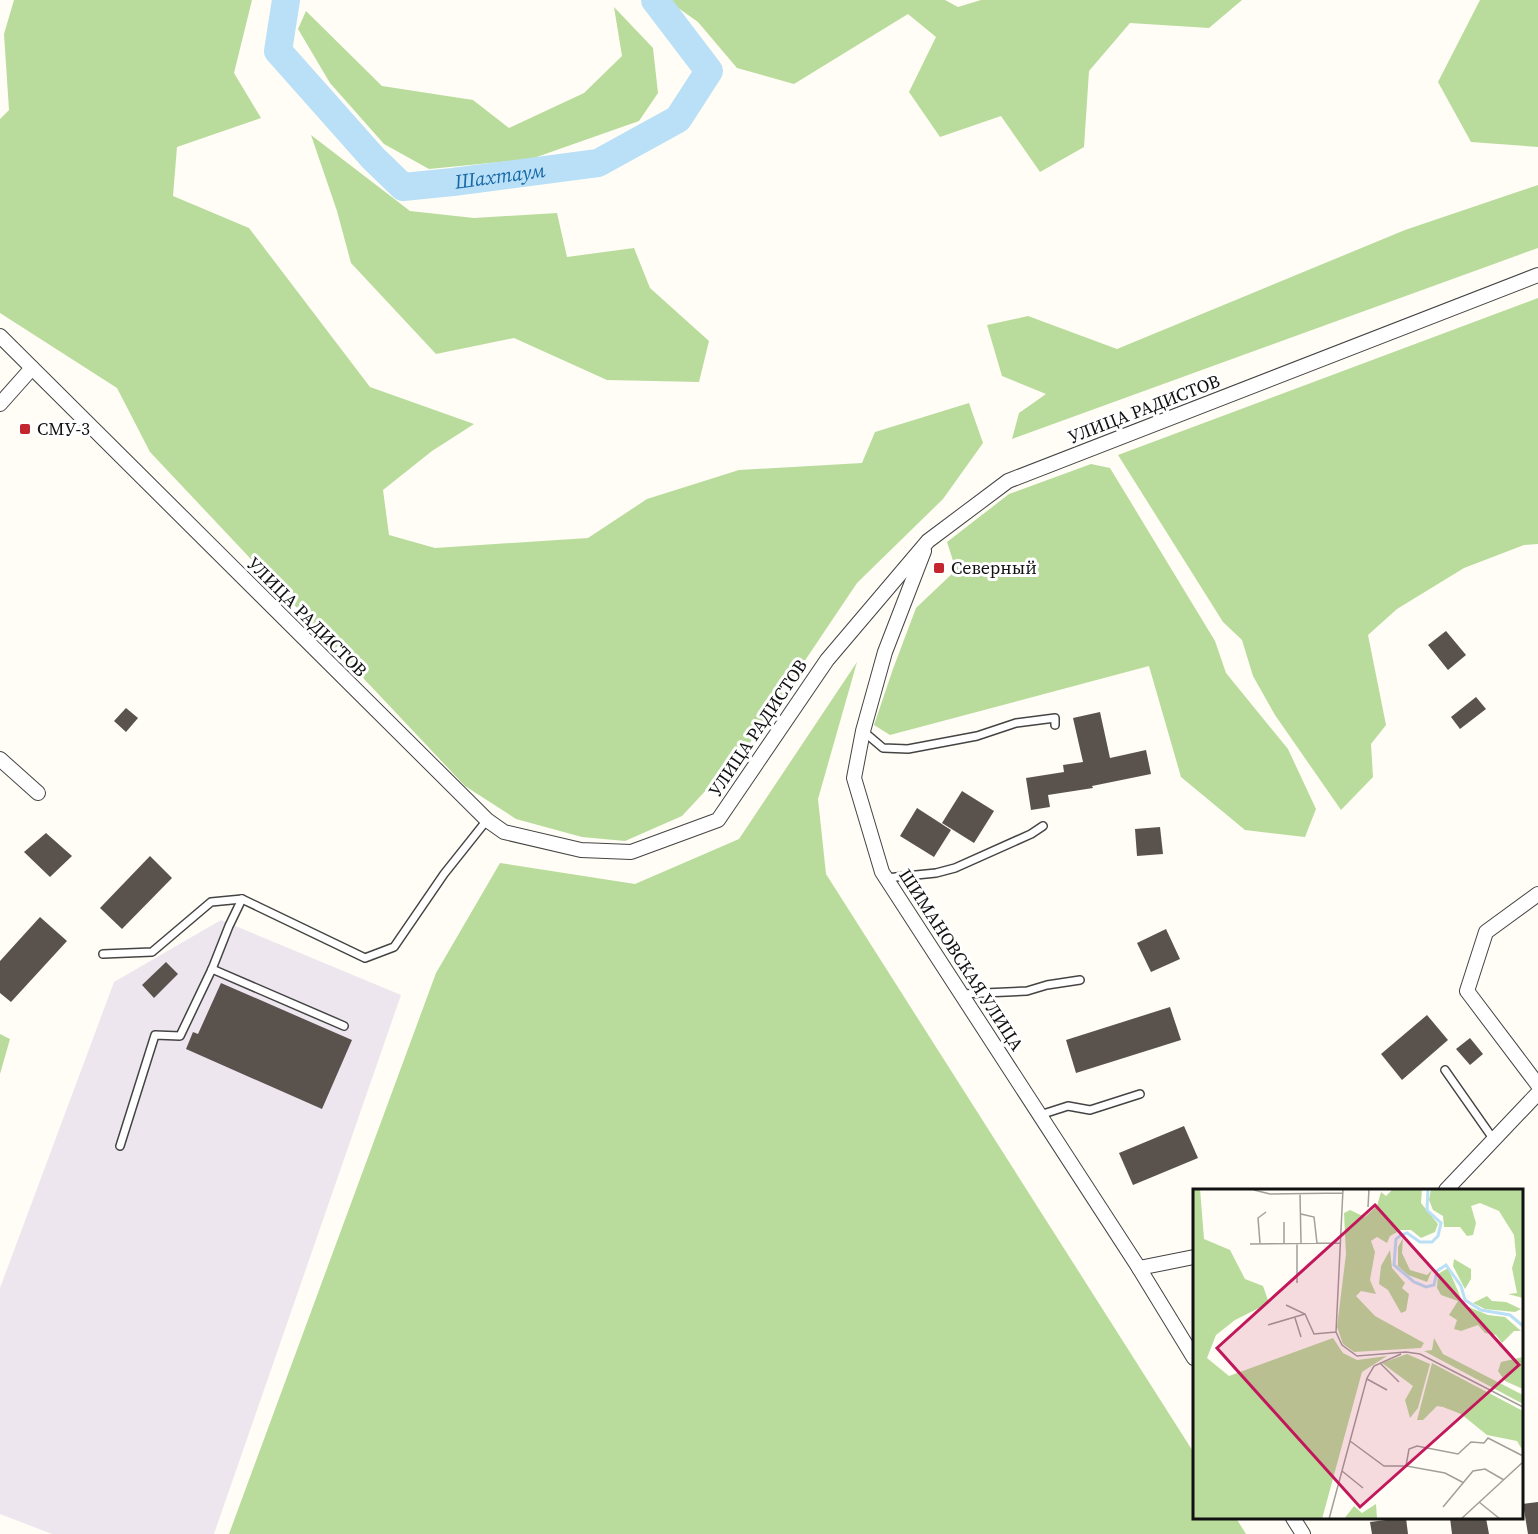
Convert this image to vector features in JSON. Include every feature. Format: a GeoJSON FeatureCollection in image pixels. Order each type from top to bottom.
{"type":"FeatureCollection","features":[{"type":"Feature","properties":{"kind":"street","name":"УЛИЦА РАДИСТОВ"},"geometry":{"type":"LineString","coordinates":[[0,336],[486,820],[504,832],[581,850],[631,852],[718,820],[827,660],[928,541],[1008,481],[1538,275]]}},
{"type":"Feature","properties":{"kind":"street"},"geometry":{"type":"LineString","coordinates":[[0,404],[32,368]]}},
{"type":"Feature","properties":{"kind":"street","name":"ШИМАНОВСКАЯ УЛИЦА"},"geometry":{"type":"LineString","coordinates":[[928,541],[885,652],[863,731],[854,778],[882,872],[1193,1356]]}},
{"type":"Feature","properties":{"kind":"street"},"geometry":{"type":"LineString","coordinates":[[0,759],[38,793]]}},
{"type":"Feature","properties":{"kind":"street"},"geometry":{"type":"LineString","coordinates":[[1538,894],[1486,932],[1467,991],[1538,1085]]}},
{"type":"Feature","properties":{"kind":"street"},"geometry":{"type":"LineString","coordinates":[[1448,1189],[1538,1093]]}},
{"type":"Feature","properties":{"kind":"street"},"geometry":{"type":"LineString","coordinates":[[1139,1269],[1193,1257]]}},
{"type":"Feature","properties":{"kind":"street"},"geometry":{"type":"LineString","coordinates":[[1294,1519],[1303,1534]]}},
{"type":"Feature","properties":{"kind":"lane"},"geometry":{"type":"LineString","coordinates":[[863,731],[883,748],[908,749],[977,736],[1016,723],[1055,718],[1054,725]]}},
{"type":"Feature","properties":{"kind":"lane"},"geometry":{"type":"LineString","coordinates":[[103,954],[152,952],[211,902],[242,899],[365,958],[394,947],[444,874],[486,820]]}},
{"type":"Feature","properties":{"kind":"lane"},"geometry":{"type":"LineString","coordinates":[[886,878],[936,873],[955,868],[1031,834],[1043,826]]}},
{"type":"Feature","properties":{"kind":"lane"},"geometry":{"type":"LineString","coordinates":[[120,1146],[155,1035],[180,1036],[242,899]]}},
{"type":"Feature","properties":{"kind":"lane"},"geometry":{"type":"LineString","coordinates":[[212,969],[344,1026]]}},
{"type":"Feature","properties":{"kind":"lane"},"geometry":{"type":"LineString","coordinates":[[961,994],[1027,991],[1047,985],[1080,980]]}},
{"type":"Feature","properties":{"kind":"lane"},"geometry":{"type":"LineString","coordinates":[[1445,1070],[1494,1140]]}},
{"type":"Feature","properties":{"kind":"lane"},"geometry":{"type":"LineString","coordinates":[[1040,1115],[1068,1106],[1090,1110],[1140,1094]]}},
{"type":"Feature","properties":{"kind":"shaded area"},"geometry":{"type":"Polygon","coordinates":[[[221,920],[401,995],[214,1534],[52,1534],[0,1514],[0,1288],[114,982],[221,920]]]}},
{"type":"Feature","properties":{"kind":"green space"},"geometry":{"type":"Polygon","coordinates":[[[14,0],[252,0],[234,73],[261,118],[177,147],[173,196],[249,228],[370,387],[474,424],[432,451],[383,490],[389,535],[435,548],[588,538],[647,499],[739,470],[862,463],[875,432],[969,403],[983,443],[943,499],[857,583],[749,744],[682,816],[625,841],[582,837],[516,819],[465,786],[150,452],[117,388],[0,313],[0,119],[9,110],[4,34],[14,0]]]}},
{"type":"Feature","properties":{"kind":"green space"},"geometry":{"type":"Polygon","coordinates":[[[667,0],[945,0],[958,7],[981,0],[1242,0],[1209,28],[1130,23],[1089,71],[1084,147],[1040,172],[1001,116],[940,137],[909,92],[936,37],[908,14],[794,84],[737,68],[698,22],[667,0]]]}},
{"type":"Feature","properties":{"kind":"green space"},"geometry":{"type":"Polygon","coordinates":[[[1480,0],[1538,0],[1538,147],[1471,142],[1438,82],[1480,0]]]}},
{"type":"Feature","properties":{"kind":"green space"},"geometry":{"type":"Polygon","coordinates":[[[614,7],[653,48],[658,93],[639,121],[531,159],[429,169],[384,144],[330,83],[298,29],[306,11],[382,86],[473,100],[509,128],[584,93],[622,56],[614,7]]]}},
{"type":"Feature","properties":{"kind":"green space"},"geometry":{"type":"Polygon","coordinates":[[[311,135],[410,211],[474,218],[557,213],[567,257],[634,248],[650,288],[709,341],[699,382],[607,380],[514,338],[436,354],[351,263],[337,211],[311,135]]]}},
{"type":"Feature","properties":{"kind":"green space"},"geometry":{"type":"Polygon","coordinates":[[[1538,185],[1538,248],[1012,439],[1019,413],[1046,394],[1002,376],[987,325],[1028,316],[1117,349],[1405,230],[1538,185]]]}},
{"type":"Feature","properties":{"kind":"green space"},"geometry":{"type":"Polygon","coordinates":[[[1538,298],[1538,544],[1524,545],[1464,568],[1397,609],[1368,635],[1386,725],[1371,744],[1373,777],[1341,810],[1275,715],[1253,676],[1242,640],[1223,622],[1118,455],[1538,298]]]}},
{"type":"Feature","properties":{"kind":"green space"},"geometry":{"type":"Polygon","coordinates":[[[1091,464],[1110,468],[1215,641],[1226,673],[1288,749],[1316,809],[1305,837],[1245,830],[1181,777],[1149,666],[890,735],[874,725],[916,608],[956,570],[947,542],[1009,494],[1091,464]]]}},
{"type":"Feature","properties":{"kind":"green space"},"geometry":{"type":"Polygon","coordinates":[[[857,662],[818,799],[826,874],[1193,1451],[1193,1519],[1237,1519],[1246,1534],[229,1534],[436,973],[500,863],[635,884],[739,839],[857,662]]]}},
{"type":"Feature","properties":{"kind":"green space"},"geometry":{"type":"Polygon","coordinates":[[[0,1034],[10,1039],[0,1074],[0,1034]]]}},
{"type":"Feature","properties":{"kind":"building"},"geometry":{"type":"Polygon","coordinates":[[[1446,631],[1466,655],[1448,670],[1428,645],[1446,631]]]}},
{"type":"Feature","properties":{"kind":"building"},"geometry":{"type":"Polygon","coordinates":[[[1476,697],[1486,709],[1460,729],[1451,717],[1476,697]]]}},
{"type":"Feature","properties":{"kind":"building"},"geometry":{"type":"Polygon","coordinates":[[[126,708],[138,718],[126,732],[114,721],[126,708]]]}},
{"type":"Feature","properties":{"kind":"building"},"geometry":{"type":"Polygon","coordinates":[[[1100,712],[1110,758],[1146,750],[1151,774],[1092,786],[1093,788],[1048,795],[1050,807],[1031,810],[1026,778],[1064,772],[1063,765],[1083,762],[1073,718],[1100,712]]]}},
{"type":"Feature","properties":{"kind":"building"},"geometry":{"type":"Polygon","coordinates":[[[962,791],[994,811],[974,843],[942,823],[962,791]]]}},
{"type":"Feature","properties":{"kind":"building"},"geometry":{"type":"Polygon","coordinates":[[[917,808],[951,830],[934,857],[900,836],[917,808]]]}},
{"type":"Feature","properties":{"kind":"building"},"geometry":{"type":"Polygon","coordinates":[[[1160,827],[1163,854],[1137,856],[1135,829],[1160,827]]]}},
{"type":"Feature","properties":{"kind":"building"},"geometry":{"type":"Polygon","coordinates":[[[46,833],[72,856],[50,877],[24,852],[46,833]]]}},
{"type":"Feature","properties":{"kind":"building"},"geometry":{"type":"Polygon","coordinates":[[[150,856],[172,878],[122,929],[100,908],[150,856]]]}},
{"type":"Feature","properties":{"kind":"building"},"geometry":{"type":"Polygon","coordinates":[[[40,917],[67,941],[11,1002],[0,993],[0,961],[40,917]]]}},
{"type":"Feature","properties":{"kind":"building"},"geometry":{"type":"Polygon","coordinates":[[[1166,929],[1180,959],[1151,972],[1137,943],[1166,929]]]}},
{"type":"Feature","properties":{"kind":"building"},"geometry":{"type":"Polygon","coordinates":[[[166,962],[178,974],[154,998],[142,985],[166,962]]]}},
{"type":"Feature","properties":{"kind":"building"},"geometry":{"type":"Polygon","coordinates":[[[221,983],[352,1040],[322,1109],[186,1049],[193,1032],[198,1034],[221,983]]]}},
{"type":"Feature","properties":{"kind":"building"},"geometry":{"type":"Polygon","coordinates":[[[1170,1007],[1181,1040],[1076,1073],[1066,1040],[1170,1007]]]}},
{"type":"Feature","properties":{"kind":"building"},"geometry":{"type":"Polygon","coordinates":[[[1427,1015],[1448,1040],[1402,1080],[1381,1054],[1427,1015]]]}},
{"type":"Feature","properties":{"kind":"building"},"geometry":{"type":"Polygon","coordinates":[[[1470,1038],[1483,1054],[1470,1065],[1456,1049],[1470,1038]]]}},
{"type":"Feature","properties":{"kind":"building"},"geometry":{"type":"Polygon","coordinates":[[[1184,1126],[1198,1158],[1133,1185],[1119,1153],[1184,1126]]]}},
{"type":"Feature","properties":{"kind":"building"},"geometry":{"type":"Polygon","coordinates":[[[1538,1502],[1538,1534],[1528,1534],[1523,1504],[1538,1502]]]}},
{"type":"Feature","properties":{"kind":"building"},"geometry":{"type":"Polygon","coordinates":[[[1406,1519],[1408,1534],[1372,1534],[1370,1522],[1406,1519]]]}},
{"type":"Feature","properties":{"kind":"building"},"geometry":{"type":"Polygon","coordinates":[[[1450,1519],[1486,1519],[1489,1534],[1452,1534],[1450,1519]]]}},
{"type":"Feature","properties":{"kind":"waterway","name":"Шахтаум"},"geometry":{"type":"LineString","coordinates":[[286,0],[278,51],[373,158],[403,187],[598,163],[678,119],[709,71],[655,0]]}},
{"type":"Feature","properties":{"kind":"place","name":"СМУ-3"},"geometry":{"type":"Point","coordinates":[25,429]}},
{"type":"Feature","properties":{"kind":"place","name":"Северный"},"geometry":{"type":"Point","coordinates":[939,568]}}]}
